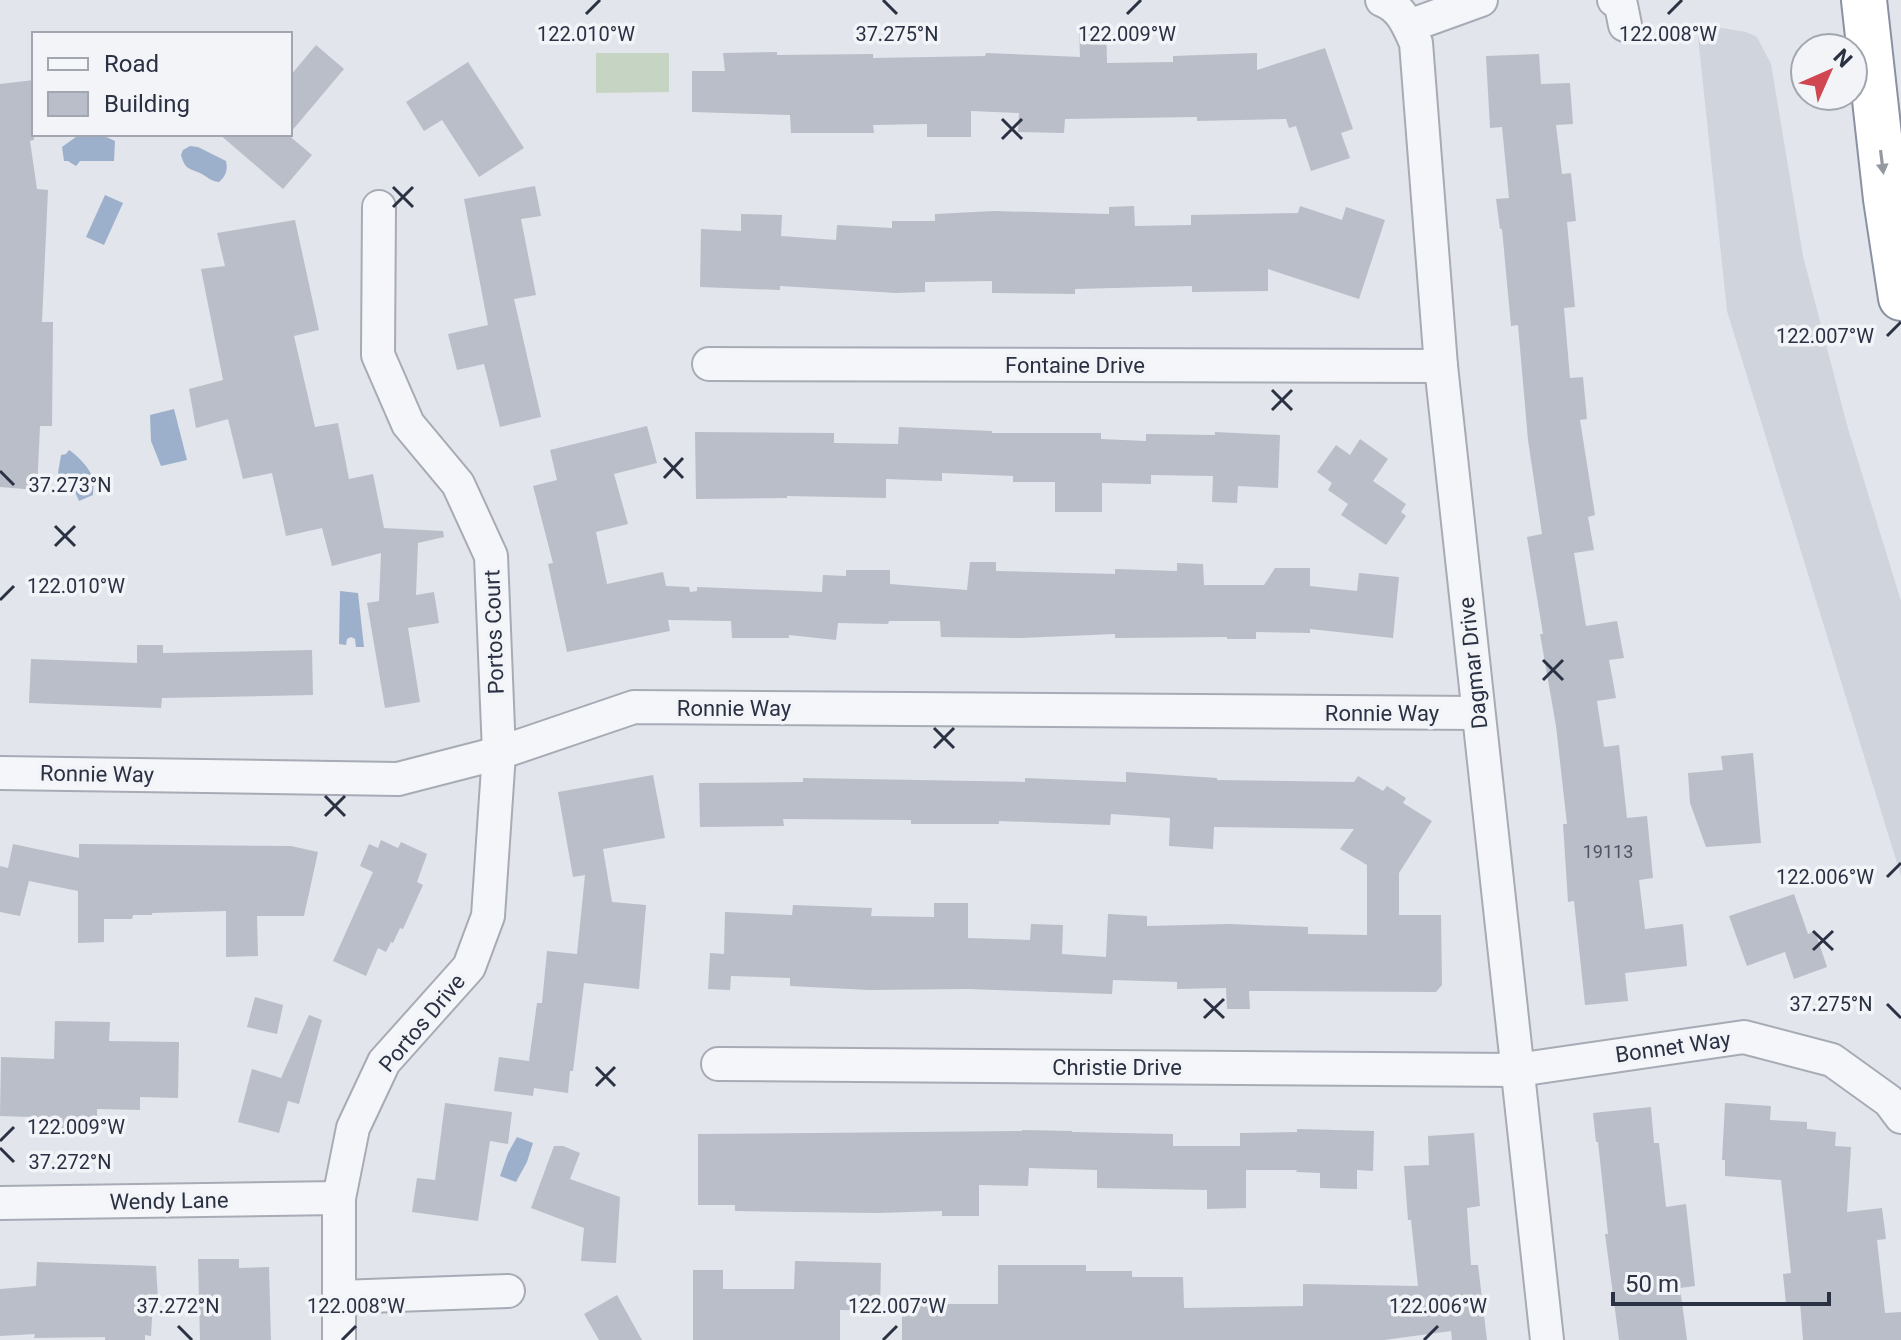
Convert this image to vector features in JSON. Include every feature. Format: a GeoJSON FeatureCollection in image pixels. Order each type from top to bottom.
{"type":"FeatureCollection","features":[{"type":"Feature","properties":{"kind":"highway"},"geometry":{"type":"LineString","coordinates":[[1864,0],[1901,298]]}},
{"type":"Feature","properties":{"kind":"street"},"geometry":{"type":"LineString","coordinates":[[1382,0],[1394,5],[1409,26],[1481,0]]}},
{"type":"Feature","properties":{"kind":"street","name":"Dagmar Drive"},"geometry":{"type":"LineString","coordinates":[[1409,26],[1416,43],[1441,366],[1547,1340]]}},
{"type":"Feature","properties":{"kind":"street","name":"Portos Court"},"geometry":{"type":"LineString","coordinates":[[379,207],[378,355],[408,424],[458,484],[491,556],[499,753]]}},
{"type":"Feature","properties":{"kind":"street","name":"Fontaine Drive"},"geometry":{"type":"LineString","coordinates":[[709,364],[1441,366]]}},
{"type":"Feature","properties":{"kind":"street","name":"Ronnie Way"},"geometry":{"type":"LineString","coordinates":[[0,773],[398,779],[499,753],[634,707],[1478,713]]}},
{"type":"Feature","properties":{"kind":"street","name":"Portos Drive"},"geometry":{"type":"LineString","coordinates":[[339,1340],[339,1198],[353,1128],[384,1062],[469,967],[488,916],[499,753]]}},
{"type":"Feature","properties":{"kind":"street","name":"Bonnet Way"},"geometry":{"type":"LineString","coordinates":[[1517,1070],[1744,1037],[1832,1060],[1889,1101],[1901,1117]]}},
{"type":"Feature","properties":{"kind":"street","name":"Christie Drive"},"geometry":{"type":"LineString","coordinates":[[718,1064],[1517,1070]]}},
{"type":"Feature","properties":{"kind":"street","name":"Wendy Lane"},"geometry":{"type":"LineString","coordinates":[[0,1203],[339,1198]]}},
{"type":"Feature","properties":{"kind":"street"},"geometry":{"type":"LineString","coordinates":[[339,1297],[508,1291]]}},
{"type":"Feature","properties":{"kind":"shaded area"},"geometry":{"type":"Polygon","coordinates":[[[1704,25],[1746,32],[1757,37],[1771,64],[1803,256],[1847,425],[1901,601],[1901,876],[1727,311],[1697,27],[1704,25]]]}},
{"type":"Feature","properties":{"kind":"green space"},"geometry":{"type":"Polygon","coordinates":[[[596,53],[669,53],[669,92],[596,93],[596,53]]]}},
{"type":"Feature","properties":{"kind":"water"},"geometry":{"type":"Polygon","coordinates":[[[77,136],[104,136],[115,141],[114,161],[80,161],[76,166],[64,161],[62,147],[77,136]]]}},
{"type":"Feature","properties":{"kind":"water"},"geometry":{"type":"Polygon","coordinates":[[[190,146],[226,161],[226,173],[219,182],[186,166],[181,155],[190,146]]]}},
{"type":"Feature","properties":{"kind":"water"},"geometry":{"type":"Polygon","coordinates":[[[105,195],[123,203],[104,245],[86,237],[105,195]]]}},
{"type":"Feature","properties":{"kind":"water"},"geometry":{"type":"Polygon","coordinates":[[[174,409],[187,460],[161,466],[151,441],[150,415],[174,409]]]}},
{"type":"Feature","properties":{"kind":"water"},"geometry":{"type":"Polygon","coordinates":[[[69,450],[80,459],[93,480],[93,495],[79,501],[72,485],[58,473],[61,455],[69,450]]]}},
{"type":"Feature","properties":{"kind":"water"},"geometry":{"type":"Polygon","coordinates":[[[340,591],[358,593],[364,647],[356,647],[355,639],[351,637],[346,645],[339,644],[340,591]]]}},
{"type":"Feature","properties":{"kind":"water"},"geometry":{"type":"Polygon","coordinates":[[[517,1137],[533,1143],[516,1182],[500,1176],[517,1137]]]}},
{"type":"Feature","properties":{"kind":"building"},"geometry":{"type":"Polygon","coordinates":[[[1079,25],[1106,25],[1107,63],[1173,62],[1173,56],[1257,53],[1257,70],[1325,48],[1353,129],[1341,133],[1350,158],[1311,171],[1296,126],[1289,128],[1286,119],[1065,119],[1064,133],[1018,132],[1019,113],[971,111],[971,137],[927,137],[927,124],[873,125],[874,133],[791,133],[790,115],[692,112],[692,71],[725,71],[723,53],[873,54],[873,58],[985,56],[986,53],[1080,57],[1079,25]]]}},
{"type":"Feature","properties":{"kind":"building"},"geometry":{"type":"Polygon","coordinates":[[[316,45],[344,69],[292,131],[292,74],[316,45]]]}},
{"type":"Feature","properties":{"kind":"building"},"geometry":{"type":"Polygon","coordinates":[[[1539,54],[1541,84],[1570,83],[1573,124],[1556,125],[1562,174],[1571,173],[1576,221],[1567,222],[1575,307],[1564,308],[1570,378],[1583,377],[1587,419],[1580,420],[1595,515],[1588,517],[1594,550],[1574,553],[1586,626],[1617,621],[1624,658],[1609,660],[1616,698],[1597,701],[1604,747],[1619,745],[1627,818],[1647,816],[1653,878],[1639,880],[1645,929],[1683,924],[1687,966],[1625,973],[1628,1001],[1585,1005],[1574,901],[1568,902],[1563,824],[1567,824],[1556,726],[1527,537],[1542,534],[1528,440],[1518,325],[1511,326],[1502,229],[1496,199],[1509,198],[1502,127],[1490,128],[1486,56],[1539,54]]]}},
{"type":"Feature","properties":{"kind":"building"},"geometry":{"type":"Polygon","coordinates":[[[468,62],[524,148],[479,177],[442,120],[424,131],[406,102],[468,62]]]}},
{"type":"Feature","properties":{"kind":"building"},"geometry":{"type":"Polygon","coordinates":[[[32,80],[34,140],[30,141],[37,189],[48,190],[42,322],[53,322],[52,426],[40,426],[37,490],[0,487],[0,84],[32,80]]]}},
{"type":"Feature","properties":{"kind":"building"},"geometry":{"type":"Polygon","coordinates":[[[221,136],[289,136],[312,155],[283,189],[221,136]]]}},
{"type":"Feature","properties":{"kind":"building"},"geometry":{"type":"Polygon","coordinates":[[[535,186],[541,216],[521,219],[536,295],[514,299],[541,417],[500,427],[484,364],[457,370],[448,334],[488,325],[464,199],[535,186]]]}},
{"type":"Feature","properties":{"kind":"building"},"geometry":{"type":"Polygon","coordinates":[[[1134,206],[1135,226],[1191,225],[1191,215],[1298,213],[1300,206],[1342,220],[1346,207],[1385,220],[1359,299],[1268,269],[1268,291],[1192,292],[1192,286],[1075,289],[1075,294],[992,293],[992,281],[925,282],[925,292],[896,293],[780,286],[780,290],[700,287],[701,229],[741,231],[741,214],[782,215],[781,236],[836,240],[837,225],[892,228],[892,221],[935,221],[935,214],[994,211],[1109,214],[1109,207],[1134,206]]]}},
{"type":"Feature","properties":{"kind":"building"},"geometry":{"type":"Polygon","coordinates":[[[295,220],[319,330],[294,336],[315,427],[338,423],[349,479],[373,474],[384,528],[443,531],[444,537],[418,543],[416,595],[434,592],[439,623],[408,628],[420,702],[385,708],[367,603],[379,601],[381,553],[332,566],[322,528],[286,536],[272,473],[243,479],[228,419],[196,428],[189,389],[223,380],[201,269],[225,266],[217,233],[295,220]]]}},
{"type":"Feature","properties":{"kind":"building"},"geometry":{"type":"Polygon","coordinates":[[[647,426],[657,463],[614,474],[628,524],[596,532],[607,584],[663,572],[666,586],[689,587],[690,592],[697,591],[697,587],[822,592],[823,575],[846,576],[846,570],[890,570],[890,584],[967,590],[970,562],[996,562],[996,571],[1115,574],[1115,569],[1177,571],[1177,563],[1203,564],[1204,585],[1264,585],[1275,568],[1310,568],[1310,586],[1357,591],[1359,573],[1399,577],[1393,638],[1310,629],[1310,633],[1256,632],[1256,639],[1115,638],[1115,634],[941,637],[940,621],[889,621],[888,624],[838,623],[836,640],[789,635],[789,638],[732,638],[731,621],[668,620],[670,631],[567,652],[548,564],[553,563],[533,486],[557,480],[550,450],[647,426]]]}},
{"type":"Feature","properties":{"kind":"building"},"geometry":{"type":"Polygon","coordinates":[[[899,427],[992,433],[1101,433],[1101,439],[1146,441],[1146,434],[1215,435],[1215,432],[1280,435],[1278,488],[1238,486],[1237,503],[1212,502],[1213,476],[1151,475],[1151,484],[1102,483],[1102,512],[1055,512],[1055,482],[1013,482],[1013,476],[942,473],[942,481],[886,479],[886,498],[787,496],[696,499],[695,432],[834,433],[834,443],[898,444],[899,427]]]}},
{"type":"Feature","properties":{"kind":"building"},"geometry":{"type":"Polygon","coordinates":[[[1360,439],[1388,459],[1373,481],[1406,504],[1401,512],[1406,516],[1386,545],[1341,515],[1348,504],[1328,490],[1332,483],[1317,472],[1336,445],[1350,455],[1360,439]]]}},
{"type":"Feature","properties":{"kind":"building"},"geometry":{"type":"Polygon","coordinates":[[[137,645],[163,645],[163,653],[312,650],[313,695],[162,698],[161,708],[29,703],[31,659],[137,663],[137,645]]]}},
{"type":"Feature","properties":{"kind":"building"},"geometry":{"type":"Polygon","coordinates":[[[1753,753],[1761,843],[1706,847],[1690,803],[1688,773],[1723,770],[1721,756],[1753,753]]]}},
{"type":"Feature","properties":{"kind":"building"},"geometry":{"type":"Polygon","coordinates":[[[1126,772],[1217,780],[1354,782],[1358,776],[1383,791],[1387,786],[1406,798],[1403,803],[1432,821],[1399,873],[1399,915],[1441,915],[1442,985],[1436,992],[1249,991],[1250,1009],[1227,1009],[1226,988],[1177,989],[1177,982],[1113,980],[1112,994],[967,989],[869,990],[790,986],[790,978],[731,976],[730,990],[708,989],[710,953],[724,954],[725,912],[792,915],[793,905],[872,908],[871,916],[934,917],[934,903],[968,903],[968,938],[1030,940],[1031,924],[1063,925],[1062,954],[1106,957],[1108,914],[1147,916],[1147,926],[1229,924],[1308,927],[1308,934],[1367,935],[1367,865],[1340,849],[1354,829],[1214,827],[1213,849],[1169,846],[1170,818],[1111,814],[1110,825],[999,821],[999,824],[911,824],[911,820],[783,819],[784,826],[700,827],[699,783],[803,782],[803,778],[1025,782],[1025,778],[1126,782],[1126,772]]]}},
{"type":"Feature","properties":{"kind":"building"},"geometry":{"type":"Polygon","coordinates":[[[653,775],[665,838],[603,849],[612,902],[646,905],[639,989],[584,983],[568,1093],[534,1088],[533,1096],[494,1091],[499,1057],[529,1061],[537,1003],[542,1003],[547,951],[577,954],[585,875],[573,877],[558,792],[653,775]]]}},
{"type":"Feature","properties":{"kind":"building"},"geometry":{"type":"Polygon","coordinates":[[[381,840],[398,848],[401,842],[427,854],[417,882],[423,885],[403,929],[400,928],[386,952],[378,948],[366,976],[333,961],[373,872],[360,866],[369,844],[378,848],[381,840]]]}},
{"type":"Feature","properties":{"kind":"building"},"geometry":{"type":"Polygon","coordinates":[[[13,844],[79,858],[79,844],[291,846],[318,852],[304,916],[257,916],[258,956],[226,957],[226,911],[152,913],[133,915],[132,919],[104,919],[104,942],[78,943],[78,891],[29,881],[20,916],[0,912],[0,866],[8,868],[13,844]]]}},
{"type":"Feature","properties":{"kind":"building"},"geometry":{"type":"Polygon","coordinates":[[[1794,894],[1808,934],[1815,931],[1827,967],[1794,979],[1785,952],[1747,966],[1729,916],[1794,894]]]}},
{"type":"Feature","properties":{"kind":"building"},"geometry":{"type":"Polygon","coordinates":[[[255,997],[283,1005],[277,1034],[247,1027],[255,997]]]}},
{"type":"Feature","properties":{"kind":"building"},"geometry":{"type":"Polygon","coordinates":[[[309,1015],[322,1020],[299,1104],[288,1101],[279,1133],[238,1122],[252,1069],[281,1078],[309,1015]]]}},
{"type":"Feature","properties":{"kind":"building"},"geometry":{"type":"Polygon","coordinates":[[[55,1021],[110,1022],[109,1041],[179,1042],[178,1098],[140,1097],[140,1110],[97,1109],[97,1128],[61,1128],[62,1118],[0,1116],[1,1057],[54,1059],[55,1021]]]}},
{"type":"Feature","properties":{"kind":"building"},"geometry":{"type":"Polygon","coordinates":[[[445,1103],[512,1112],[508,1144],[490,1141],[478,1221],[412,1212],[417,1178],[435,1180],[445,1103]]]}},
{"type":"Feature","properties":{"kind":"building"},"geometry":{"type":"Polygon","coordinates":[[[1725,1103],[1771,1106],[1770,1120],[1807,1122],[1807,1129],[1836,1132],[1835,1146],[1851,1147],[1847,1212],[1882,1208],[1886,1239],[1877,1240],[1885,1313],[1901,1312],[1901,1340],[1803,1340],[1800,1302],[1786,1304],[1783,1274],[1791,1273],[1781,1180],[1725,1176],[1725,1160],[1722,1160],[1725,1103]]]}},
{"type":"Feature","properties":{"kind":"building"},"geometry":{"type":"Polygon","coordinates":[[[1651,1107],[1654,1143],[1659,1143],[1666,1207],[1686,1204],[1695,1286],[1680,1288],[1687,1340],[1619,1340],[1593,1113],[1651,1107]]]}},
{"type":"Feature","properties":{"kind":"building"},"geometry":{"type":"Polygon","coordinates":[[[1297,1129],[1374,1131],[1373,1171],[1357,1170],[1357,1189],[1320,1188],[1320,1173],[1246,1170],[1246,1208],[1207,1209],[1207,1190],[1097,1188],[1097,1170],[1029,1168],[1028,1186],[979,1185],[979,1216],[942,1216],[942,1211],[735,1211],[735,1205],[698,1205],[698,1134],[1072,1131],[1173,1134],[1173,1146],[1240,1146],[1240,1133],[1297,1132],[1297,1129]]]}},
{"type":"Feature","properties":{"kind":"building"},"geometry":{"type":"Polygon","coordinates":[[[1474,1133],[1480,1206],[1467,1208],[1471,1265],[1478,1265],[1487,1340],[1452,1340],[1451,1331],[1384,1340],[902,1340],[902,1304],[998,1304],[998,1265],[1086,1265],[1086,1271],[1132,1271],[1132,1277],[1183,1277],[1184,1308],[1303,1306],[1303,1284],[1418,1286],[1404,1166],[1429,1165],[1428,1136],[1474,1133]]]}},
{"type":"Feature","properties":{"kind":"building"},"geometry":{"type":"Polygon","coordinates":[[[554,1146],[580,1153],[570,1179],[620,1197],[616,1263],[581,1261],[584,1228],[531,1208],[554,1146]]]}},
{"type":"Feature","properties":{"kind":"building"},"geometry":{"type":"Polygon","coordinates":[[[198,1259],[239,1259],[239,1268],[269,1267],[271,1340],[200,1340],[198,1259]]]}},
{"type":"Feature","properties":{"kind":"building"},"geometry":{"type":"Polygon","coordinates":[[[795,1261],[881,1263],[880,1311],[840,1310],[840,1340],[693,1340],[693,1270],[723,1270],[723,1289],[794,1289],[795,1261]]]}},
{"type":"Feature","properties":{"kind":"building"},"geometry":{"type":"Polygon","coordinates":[[[37,1262],[156,1266],[158,1299],[153,1300],[151,1336],[145,1335],[145,1340],[105,1340],[105,1337],[34,1338],[35,1334],[0,1336],[0,1289],[36,1286],[37,1262]]]}},
{"type":"Feature","properties":{"kind":"building"},"geometry":{"type":"Polygon","coordinates":[[[617,1295],[642,1340],[599,1340],[584,1314],[617,1295]]]}}]}
